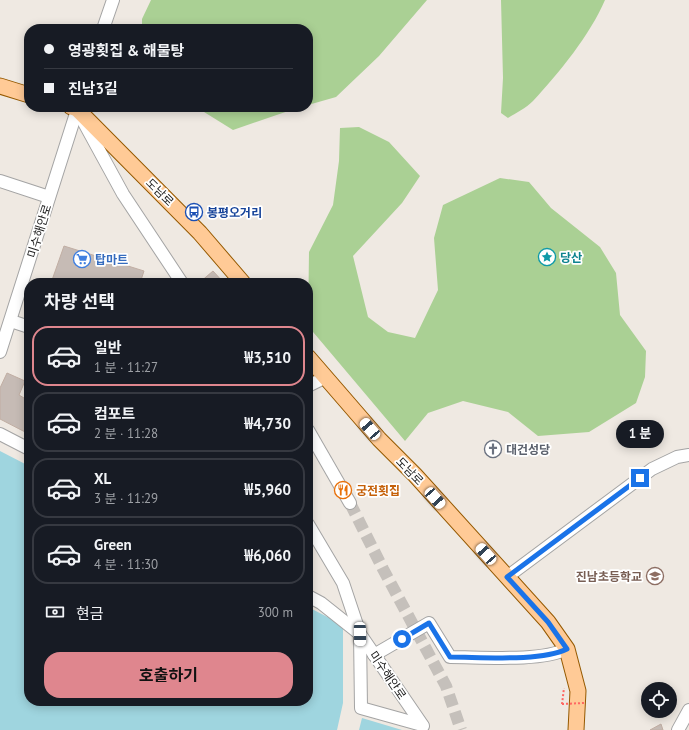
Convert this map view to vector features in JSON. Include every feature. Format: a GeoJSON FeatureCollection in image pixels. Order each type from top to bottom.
{"type":"FeatureCollection","features":[{"type":"Feature","properties":{"kind":"main road"},"geometry":{"type":"LineString","coordinates":[[0,86],[24,93]]}},
{"type":"Feature","properties":{"kind":"main road","name":"도남로"},"geometry":{"type":"LineString","coordinates":[[79,112],[200,233],[239,278]]}},
{"type":"Feature","properties":{"kind":"main road","name":"도남로"},"geometry":{"type":"LineString","coordinates":[[313,363],[379,439],[415,475],[548,622],[567,649],[578,691],[576,730]]}},
{"type":"Feature","properties":{"kind":"street"},"geometry":{"type":"LineString","coordinates":[[105,24],[113,0]]}},
{"type":"Feature","properties":{"kind":"street","name":"미수해안로"},"geometry":{"type":"LineString","coordinates":[[0,352],[3,334],[10,321],[74,112]]}},
{"type":"Feature","properties":{"kind":"street"},"geometry":{"type":"LineString","coordinates":[[77,112],[123,194],[179,278]]}},
{"type":"Feature","properties":{"kind":"street"},"geometry":{"type":"LineString","coordinates":[[0,181],[49,197]]}},
{"type":"Feature","properties":{"kind":"street"},"geometry":{"type":"LineString","coordinates":[[10,321],[24,325]]}},
{"type":"Feature","properties":{"kind":"street"},"geometry":{"type":"LineString","coordinates":[[313,384],[326,378]]}},
{"type":"Feature","properties":{"kind":"street"},"geometry":{"type":"LineString","coordinates":[[0,434],[24,446]]}},
{"type":"Feature","properties":{"kind":"street"},"geometry":{"type":"LineString","coordinates":[[313,439],[350,503]]}},
{"type":"Feature","properties":{"kind":"street"},"geometry":{"type":"LineString","coordinates":[[507,577],[652,469],[677,457],[689,455]]}},
{"type":"Feature","properties":{"kind":"street"},"geometry":{"type":"LineString","coordinates":[[313,532],[343,583],[360,634],[361,708],[424,727]]}},
{"type":"Feature","properties":{"kind":"street","name":"미수해안로"},"geometry":{"type":"LineString","coordinates":[[313,599],[321,603],[360,634],[424,727]]}},
{"type":"Feature","properties":{"kind":"street"},"geometry":{"type":"LineString","coordinates":[[374,655],[429,623],[450,657],[540,657],[559,653],[567,649]]}},
{"type":"Feature","properties":{"kind":"street"},"geometry":{"type":"LineString","coordinates":[[678,730],[689,710]]}},
{"type":"Feature","properties":{"kind":"path"},"geometry":{"type":"LineString","coordinates":[[562,704],[584,703]]}},
{"type":"Feature","properties":{"kind":"green space"},"geometry":{"type":"Polygon","coordinates":[[[151,0],[427,0],[379,56],[336,97],[313,104],[313,24],[142,24],[142,19],[151,0]]]}},
{"type":"Feature","properties":{"kind":"green space"},"geometry":{"type":"Polygon","coordinates":[[[501,0],[605,0],[591,27],[553,78],[530,104],[508,118],[501,113],[503,78],[501,0]]]}},
{"type":"Feature","properties":{"kind":"green space"},"geometry":{"type":"Polygon","coordinates":[[[204,112],[285,112],[233,130],[204,112]]]}},
{"type":"Feature","properties":{"kind":"green space"},"geometry":{"type":"Polygon","coordinates":[[[359,127],[389,142],[420,176],[402,203],[353,256],[368,317],[388,332],[415,338],[438,290],[434,238],[443,205],[500,178],[529,182],[551,208],[600,247],[616,273],[620,315],[646,351],[645,377],[636,403],[589,432],[538,436],[508,412],[463,401],[428,413],[405,441],[313,332],[313,278],[309,278],[309,252],[333,205],[339,161],[340,128],[359,127]]]}},
{"type":"Feature","properties":{"kind":"water"},"geometry":{"type":"Polygon","coordinates":[[[0,451],[24,463],[24,706],[313,706],[313,610],[343,625],[343,703],[337,730],[0,730],[0,451]]]}},
{"type":"Feature","properties":{"kind":"water"},"geometry":{"type":"Polygon","coordinates":[[[362,718],[402,730],[359,730],[362,718]]]}},
{"type":"Feature","properties":{"kind":"building","name":"탑마트"},"geometry":{"type":"Polygon","coordinates":[[[64,246],[144,271],[142,278],[53,278],[64,246]]]}},
{"type":"Feature","properties":{"kind":"building"},"geometry":{"type":"Polygon","coordinates":[[[213,271],[219,278],[205,278],[213,271]]]}},
{"type":"Feature","properties":{"kind":"building"},"geometry":{"type":"Polygon","coordinates":[[[7,373],[24,381],[19,395],[24,398],[24,431],[0,419],[0,388],[7,373]]]}},
{"type":"Feature","properties":{"kind":"building"},"geometry":{"type":"Polygon","coordinates":[[[661,724],[663,730],[650,730],[661,724]]]}},
{"type":"Feature","properties":{"kind":"tunnel"},"geometry":{"type":"LineString","coordinates":[[350,503],[383,569],[446,686],[461,730]]}},
{"type":"Feature","properties":{"kind":"place","name":"봉평오거리"},"geometry":{"type":"Point","coordinates":[194,212]}},
{"type":"Feature","properties":{"kind":"place","name":"당산"},"geometry":{"type":"Point","coordinates":[547,257]}},
{"type":"Feature","properties":{"kind":"place","name":"탑마트"},"geometry":{"type":"Point","coordinates":[82,259]}},
{"type":"Feature","properties":{"kind":"place","name":"대건성당"},"geometry":{"type":"Point","coordinates":[493,449]}},
{"type":"Feature","properties":{"kind":"place","name":"궁전횟집"},"geometry":{"type":"Point","coordinates":[343,490]}},
{"type":"Feature","properties":{"kind":"place","name":"진남초등학교"},"geometry":{"type":"Point","coordinates":[655,576]}},
{"type":"Feature","properties":{"kind":"route"},"geometry":{"type":"LineString","coordinates":[[402,639],[429,623],[450,657],[540,657],[559,653],[567,649],[548,622],[507,577],[640,478]]}}]}
